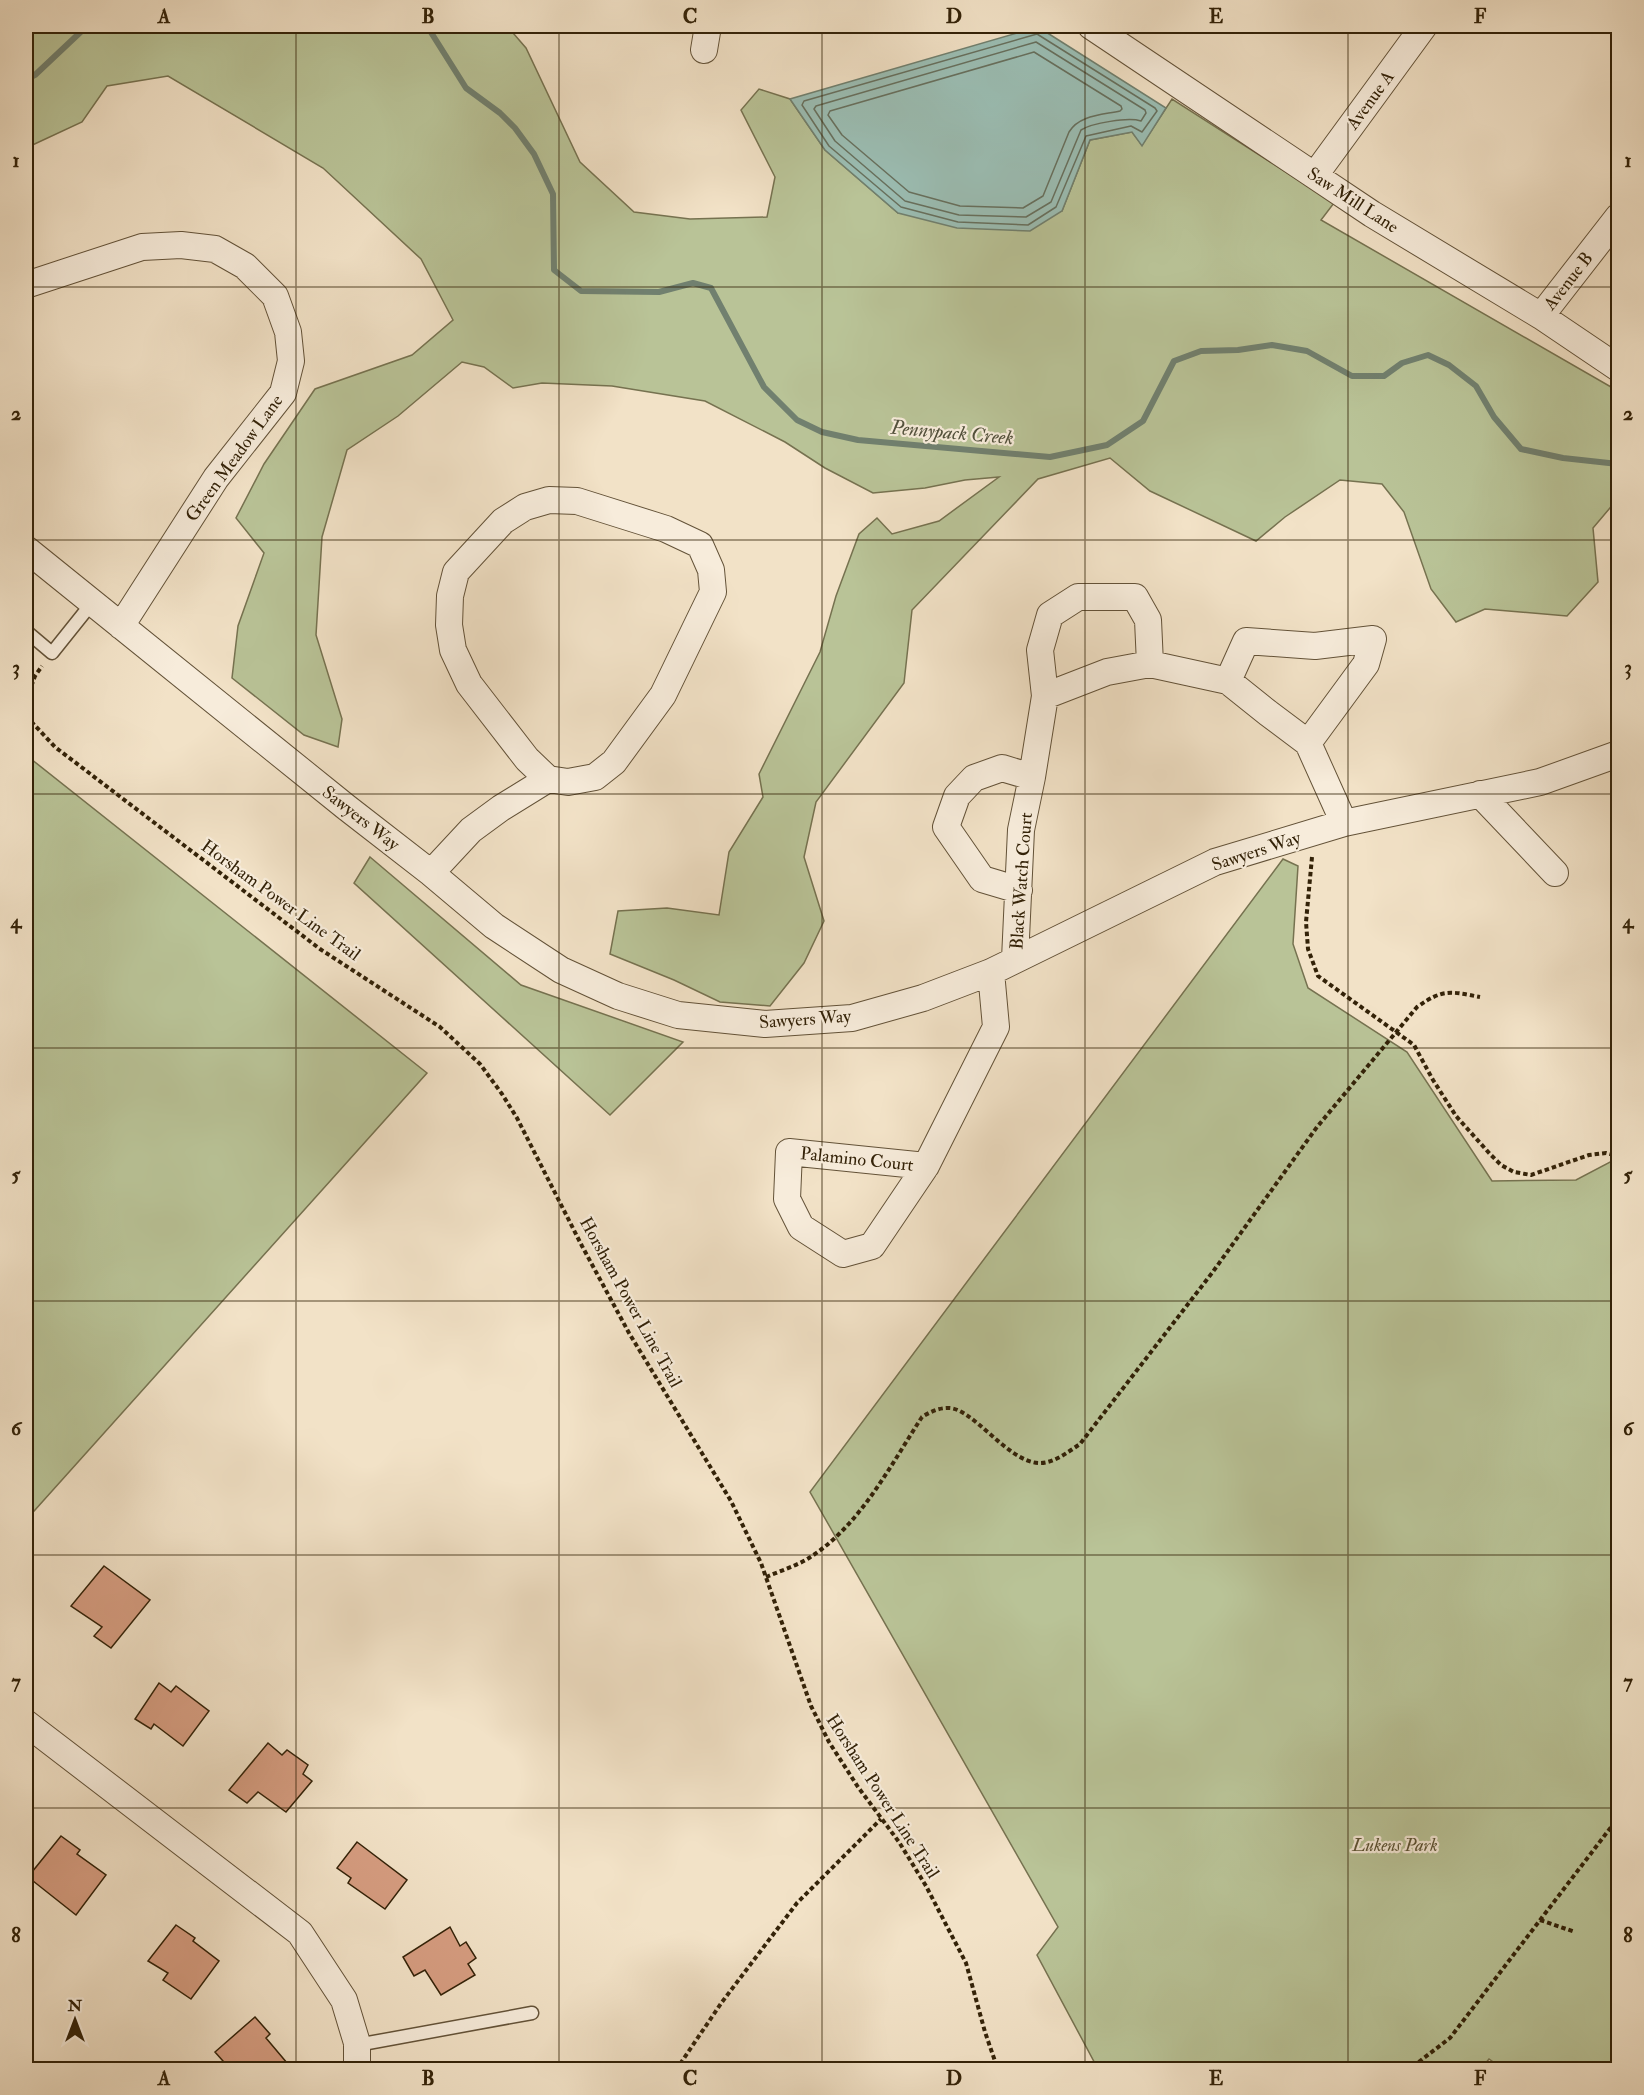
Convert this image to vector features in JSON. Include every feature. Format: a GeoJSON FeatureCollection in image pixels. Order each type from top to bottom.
{"type":"FeatureCollection","features":[{"type":"Feature","properties":{"kind":"street"},"geometry":{"type":"LineString","coordinates":[[704,50],[708,26]]}},
{"type":"Feature","properties":{"kind":"street","name":"Saw Mill Lane"},"geometry":{"type":"LineString","coordinates":[[1091,26],[1372,214],[1541,316],[1618,368]]}},
{"type":"Feature","properties":{"kind":"street","name":"Avenue A"},"geometry":{"type":"LineString","coordinates":[[1315,176],[1424,26]]}},
{"type":"Feature","properties":{"kind":"street","name":"Avenue B"},"geometry":{"type":"LineString","coordinates":[[1541,316],[1618,218]]}},
{"type":"Feature","properties":{"kind":"street","name":"Green Meadow Lane"},"geometry":{"type":"LineString","coordinates":[[26,285],[142,247],[181,245],[215,249],[245,266],[275,296],[288,332],[291,361],[283,393],[216,478],[121,626]]}},
{"type":"Feature","properties":{"kind":"street"},"geometry":{"type":"LineString","coordinates":[[431,873],[471,830],[548,779],[568,782],[594,777],[614,762],[663,695],[713,592],[711,570],[700,545],[666,529],[577,501],[549,500],[525,507],[503,522],[456,572],[450,596],[448,625],[453,650],[469,684],[527,759],[548,779]]}},
{"type":"Feature","properties":{"kind":"street","name":"Sawyers Way"},"geometry":{"type":"LineString","coordinates":[[26,549],[494,926],[561,970],[618,996],[678,1015],[765,1024],[852,1018],[922,998],[991,972],[1215,862],[1344,823],[1540,782],[1618,754]]}},
{"type":"Feature","properties":{"kind":"street","name":"Black Watch Court"},"geometry":{"type":"LineString","coordinates":[[1015,959],[1021,830],[1045,696],[1040,650],[1050,615],[1078,597],[1135,597],[1148,620],[1150,664]]}},
{"type":"Feature","properties":{"kind":"street"},"geometry":{"type":"LineString","coordinates":[[1228,681],[1246,642],[1316,646],[1373,639],[1366,664],[1308,743]]}},
{"type":"Feature","properties":{"kind":"street"},"geometry":{"type":"LineString","coordinates":[[1045,696],[1107,672],[1150,664],[1228,681],[1308,743],[1344,823]]}},
{"type":"Feature","properties":{"kind":"street"},"geometry":{"type":"LineString","coordinates":[[1019,890],[982,879],[946,827],[957,796],[974,778],[1002,768],[1032,777]]}},
{"type":"Feature","properties":{"kind":"street"},"geometry":{"type":"LineString","coordinates":[[1480,794],[1555,873]]}},
{"type":"Feature","properties":{"kind":"street","name":"Palamino Court"},"geometry":{"type":"LineString","coordinates":[[926,1167],[789,1152],[787,1199],[801,1227],[843,1254],[872,1246],[926,1167],[996,1027],[991,972]]}},
{"type":"Feature","properties":{"kind":"street"},"geometry":{"type":"LineString","coordinates":[[26,1723],[300,1932],[344,2000],[357,2057]]}},
{"type":"Feature","properties":{"kind":"lane"},"geometry":{"type":"LineString","coordinates":[[26,631],[52,653],[92,603]]}},
{"type":"Feature","properties":{"kind":"lane"},"geometry":{"type":"LineString","coordinates":[[357,2057],[532,2013]]}},
{"type":"Feature","properties":{"kind":"path"},"geometry":{"type":"LineString","coordinates":[[26,700],[35,676],[52,653]]}},
{"type":"Feature","properties":{"kind":"path","name":"Horsham Power Line Trail"},"geometry":{"type":"LineString","coordinates":[[26,716],[55,747],[188,849],[320,949],[440,1027],[480,1064],[518,1118],[582,1246],[629,1333],[731,1501],[761,1563],[811,1706],[829,1742],[926,1886],[966,1963],[998,2070]]}},
{"type":"Feature","properties":{"kind":"path"},"geometry":{"type":"LineString","coordinates":[[1314,832],[1306,922],[1308,949],[1318,976],[1414,1046],[1456,1116],[1501,1165],[1514,1172],[1531,1175],[1589,1155],[1618,1156]]}},
{"type":"Feature","properties":{"kind":"path"},"geometry":{"type":"LineString","coordinates":[[766,1577],[807,1559],[830,1543],[855,1517],[922,1417],[937,1409],[950,1407],[961,1411],[1010,1450],[1037,1463],[1048,1462],[1060,1457],[1080,1444],[1212,1274],[1317,1127],[1417,1007],[1433,996],[1450,991],[1480,997]]}},
{"type":"Feature","properties":{"kind":"path"},"geometry":{"type":"LineString","coordinates":[[1406,2070],[1450,2038],[1618,1818]]}},
{"type":"Feature","properties":{"kind":"path"},"geometry":{"type":"LineString","coordinates":[[676,2070],[722,2002],[797,1903],[882,1819]]}},
{"type":"Feature","properties":{"kind":"path"},"geometry":{"type":"LineString","coordinates":[[1540,1920],[1575,1932]]}},
{"type":"Feature","properties":{"kind":"green space"},"geometry":{"type":"Polygon","coordinates":[[[26,26],[507,26],[526,48],[580,162],[634,212],[690,219],[767,217],[775,177],[741,110],[759,89],[790,99],[825,150],[898,213],[1062,211],[1090,140],[1132,132],[1142,145],[1172,99],[1334,203],[1321,220],[1618,391],[1618,501],[1593,528],[1598,582],[1567,616],[1485,609],[1456,622],[1431,589],[1404,512],[1382,484],[1340,480],[1285,517],[1256,541],[1150,491],[1110,458],[1038,479],[912,610],[904,683],[816,802],[804,857],[824,921],[804,963],[770,1006],[720,1002],[610,954],[618,911],[667,908],[719,915],[729,852],[763,797],[759,774],[820,652],[836,596],[859,534],[877,518],[892,534],[939,521],[999,477],[873,493],[825,468],[785,442],[705,401],[612,386],[542,383],[513,388],[484,367],[462,362],[398,416],[347,450],[322,537],[316,635],[342,719],[338,747],[304,735],[232,678],[238,626],[264,553],[236,518],[264,464],[315,389],[412,355],[453,320],[421,259],[323,168],[168,76],[107,86],[82,122],[26,148],[26,26]]]}},
{"type":"Feature","properties":{"kind":"green space"},"geometry":{"type":"Polygon","coordinates":[[[26,755],[427,1073],[26,1520],[26,755]]]}},
{"type":"Feature","properties":{"kind":"green space"},"geometry":{"type":"Polygon","coordinates":[[[370,857],[521,985],[683,1042],[610,1115],[354,883],[370,857]]]}},
{"type":"Feature","properties":{"kind":"green space","name":"Lukens Park"},"geometry":{"type":"Polygon","coordinates":[[[1283,859],[1298,866],[1293,944],[1308,988],[1407,1052],[1492,1181],[1576,1180],[1610,1162],[1618,1166],[1618,2069],[1503,2069],[1489,2059],[1480,2070],[1098,2069],[1037,1955],[1058,1927],[810,1492],[1283,859]]]}},
{"type":"Feature","properties":{"kind":"water"},"geometry":{"type":"Polygon","coordinates":[[[1038,27],[1166,108],[1142,146],[1132,132],[1090,140],[1062,211],[1030,231],[957,228],[898,213],[825,150],[790,99],[1038,27]]]}},
{"type":"Feature","properties":{"kind":"building"},"geometry":{"type":"Polygon","coordinates":[[[104,1566],[150,1600],[111,1648],[94,1636],[102,1627],[71,1606],[104,1566]]]}},
{"type":"Feature","properties":{"kind":"building"},"geometry":{"type":"Polygon","coordinates":[[[159,1683],[171,1692],[176,1686],[209,1711],[183,1746],[154,1724],[151,1729],[135,1719],[159,1683]]]}},
{"type":"Feature","properties":{"kind":"building"},"geometry":{"type":"Polygon","coordinates":[[[268,1743],[282,1755],[287,1750],[308,1765],[303,1774],[312,1781],[286,1812],[258,1792],[247,1803],[229,1790],[268,1743]]]}},
{"type":"Feature","properties":{"kind":"building"},"geometry":{"type":"Polygon","coordinates":[[[61,1836],[80,1850],[77,1854],[106,1875],[76,1915],[28,1877],[61,1836]]]}},
{"type":"Feature","properties":{"kind":"building"},"geometry":{"type":"Polygon","coordinates":[[[357,1842],[407,1880],[385,1909],[348,1883],[351,1878],[337,1868],[357,1842]]]}},
{"type":"Feature","properties":{"kind":"building"},"geometry":{"type":"Polygon","coordinates":[[[176,1925],[195,1938],[193,1941],[219,1961],[191,1999],[163,1980],[168,1973],[148,1961],[176,1925]]]}},
{"type":"Feature","properties":{"kind":"building"},"geometry":{"type":"Polygon","coordinates":[[[450,1927],[460,1946],[466,1942],[476,1958],[468,1964],[475,1975],[441,1995],[425,1970],[414,1976],[403,1957],[450,1927]]]}},
{"type":"Feature","properties":{"kind":"building"},"geometry":{"type":"Polygon","coordinates":[[[255,2017],[270,2034],[266,2038],[293,2070],[231,2070],[215,2052],[255,2017]]]}},
{"type":"Feature","properties":{"kind":"waterway","name":"Pennypack Creek"},"geometry":{"type":"LineString","coordinates":[[26,80],[35,75],[87,26]]}},
{"type":"Feature","properties":{"kind":"waterway","name":"Pennypack Creek"},"geometry":{"type":"LineString","coordinates":[[427,26],[466,88],[500,113],[515,128],[534,154],[553,194],[554,270],[581,291],[659,292],[693,283],[711,288],[764,387],[797,420],[822,432],[858,440],[1050,457],[1107,445],[1143,421],[1174,361],[1201,351],[1238,350],[1272,345],[1307,351],[1352,376],[1384,376],[1402,363],[1428,355],[1449,365],[1476,386],[1494,417],[1521,449],[1563,458],[1618,464]]}}]}
